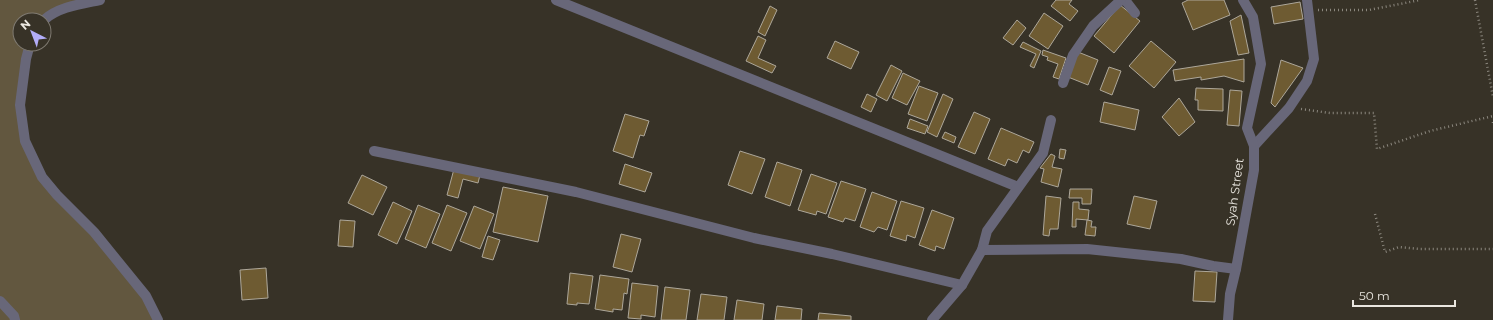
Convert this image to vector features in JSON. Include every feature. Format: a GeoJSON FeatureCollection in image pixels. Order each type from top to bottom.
{"type":"FeatureCollection","features":[{"type":"Feature","properties":{"kind":"street"},"geometry":{"type":"LineString","coordinates":[[52,13],[76,5],[100,0]]}},
{"type":"Feature","properties":{"kind":"street"},"geometry":{"type":"LineString","coordinates":[[556,0],[1018,187]]}},
{"type":"Feature","properties":{"kind":"street"},"geometry":{"type":"LineString","coordinates":[[1063,83],[1073,55],[1093,26],[1122,0]]}},
{"type":"Feature","properties":{"kind":"street"},"geometry":{"type":"LineString","coordinates":[[1125,0],[1135,13]]}},
{"type":"Feature","properties":{"kind":"street","name":"Syah Street"},"geometry":{"type":"LineString","coordinates":[[1228,320],[1230,294],[1254,170],[1254,146],[1247,128],[1261,64],[1253,17],[1243,0]]}},
{"type":"Feature","properties":{"kind":"street"},"geometry":{"type":"LineString","coordinates":[[1254,146],[1289,108],[1307,81],[1314,59],[1307,5]]}},
{"type":"Feature","properties":{"kind":"street"},"geometry":{"type":"LineString","coordinates":[[28,52],[20,105],[24,141],[42,177],[57,195],[94,232],[146,296],[158,320]]}},
{"type":"Feature","properties":{"kind":"street"},"geometry":{"type":"LineString","coordinates":[[932,320],[962,285],[982,250],[987,231],[1042,153],[1051,120]]}},
{"type":"Feature","properties":{"kind":"street"},"geometry":{"type":"LineString","coordinates":[[374,151],[576,192],[754,238],[832,254],[962,285]]}},
{"type":"Feature","properties":{"kind":"street"},"geometry":{"type":"LineString","coordinates":[[982,250],[1087,249],[1181,259],[1236,269]]}},
{"type":"Feature","properties":{"kind":"street"},"geometry":{"type":"LineString","coordinates":[[0,301],[14,316],[15,320]]}},
{"type":"Feature","properties":{"kind":"path"},"geometry":{"type":"LineString","coordinates":[[1307,5],[1369,10],[1420,0]]}},
{"type":"Feature","properties":{"kind":"path"},"geometry":{"type":"LineString","coordinates":[[1475,0],[1493,96]]}},
{"type":"Feature","properties":{"kind":"path"},"geometry":{"type":"LineString","coordinates":[[1289,108],[1330,113],[1374,113],[1377,149],[1430,131],[1493,116]]}},
{"type":"Feature","properties":{"kind":"path"},"geometry":{"type":"LineString","coordinates":[[1375,214],[1385,252],[1399,247],[1434,250],[1493,249]]}},
{"type":"Feature","properties":{"kind":"shaded area"},"geometry":{"type":"Polygon","coordinates":[[[0,0],[100,0],[52,17],[52,12],[12,12],[12,52],[29,52],[20,105],[24,141],[42,177],[94,232],[158,320],[0,320],[0,0]]]}},
{"type":"Feature","properties":{"kind":"building"},"geometry":{"type":"Polygon","coordinates":[[[1056,0],[1072,0],[1069,4],[1078,11],[1070,21],[1051,6],[1056,0]]]}},
{"type":"Feature","properties":{"kind":"building"},"geometry":{"type":"Polygon","coordinates":[[[1188,0],[1224,0],[1230,15],[1193,30],[1182,3],[1188,0]]]}},
{"type":"Feature","properties":{"kind":"building"},"geometry":{"type":"Polygon","coordinates":[[[1300,2],[1303,19],[1274,24],[1271,7],[1300,2]]]}},
{"type":"Feature","properties":{"kind":"building"},"geometry":{"type":"Polygon","coordinates":[[[1120,5],[1140,21],[1114,53],[1094,36],[1120,5]]]}},
{"type":"Feature","properties":{"kind":"building"},"geometry":{"type":"Polygon","coordinates":[[[770,6],[777,10],[765,36],[758,32],[770,6]]]}},
{"type":"Feature","properties":{"kind":"building"},"geometry":{"type":"Polygon","coordinates":[[[1044,13],[1063,26],[1048,49],[1029,36],[1044,13]]]}},
{"type":"Feature","properties":{"kind":"building"},"geometry":{"type":"Polygon","coordinates":[[[1241,15],[1249,53],[1238,55],[1230,21],[1241,15]]]}},
{"type":"Feature","properties":{"kind":"building"},"geometry":{"type":"Polygon","coordinates":[[[1017,20],[1026,28],[1013,45],[1003,38],[1017,20]]]}},
{"type":"Feature","properties":{"kind":"building"},"geometry":{"type":"Polygon","coordinates":[[[758,36],[766,40],[758,58],[776,66],[772,73],[746,61],[758,36]]]}},
{"type":"Feature","properties":{"kind":"building"},"geometry":{"type":"Polygon","coordinates":[[[835,41],[859,52],[851,69],[827,58],[835,41]]]}},
{"type":"Feature","properties":{"kind":"building"},"geometry":{"type":"Polygon","coordinates":[[[1151,41],[1176,62],[1154,88],[1129,66],[1151,41]]]}},
{"type":"Feature","properties":{"kind":"building"},"geometry":{"type":"Polygon","coordinates":[[[1023,42],[1041,51],[1034,68],[1030,66],[1036,54],[1020,47],[1023,42]]]}},
{"type":"Feature","properties":{"kind":"building"},"geometry":{"type":"Polygon","coordinates":[[[1043,50],[1066,58],[1059,79],[1053,77],[1058,64],[1047,60],[1048,57],[1042,55],[1043,50]]]}},
{"type":"Feature","properties":{"kind":"building"},"geometry":{"type":"Polygon","coordinates":[[[1078,52],[1098,60],[1088,85],[1068,77],[1078,52]]]}},
{"type":"Feature","properties":{"kind":"building"},"geometry":{"type":"Polygon","coordinates":[[[1244,59],[1244,82],[1224,76],[1201,80],[1201,77],[1175,81],[1173,70],[1244,59]]]}},
{"type":"Feature","properties":{"kind":"building"},"geometry":{"type":"Polygon","coordinates":[[[1281,60],[1303,68],[1275,107],[1271,103],[1281,60]]]}},
{"type":"Feature","properties":{"kind":"building"},"geometry":{"type":"Polygon","coordinates":[[[891,65],[902,71],[887,101],[876,95],[891,65]]]}},
{"type":"Feature","properties":{"kind":"building"},"geometry":{"type":"Polygon","coordinates":[[[1109,67],[1121,71],[1112,95],[1100,90],[1109,67]]]}},
{"type":"Feature","properties":{"kind":"building"},"geometry":{"type":"Polygon","coordinates":[[[903,73],[920,81],[907,105],[892,98],[903,73]]]}},
{"type":"Feature","properties":{"kind":"building"},"geometry":{"type":"Polygon","coordinates":[[[919,86],[938,93],[927,121],[908,114],[919,86]]]}},
{"type":"Feature","properties":{"kind":"building"},"geometry":{"type":"Polygon","coordinates":[[[1196,88],[1223,89],[1223,111],[1198,110],[1198,100],[1195,100],[1196,88]]]}},
{"type":"Feature","properties":{"kind":"building"},"geometry":{"type":"Polygon","coordinates":[[[1230,90],[1242,91],[1239,126],[1227,125],[1230,90]]]}},
{"type":"Feature","properties":{"kind":"building"},"geometry":{"type":"Polygon","coordinates":[[[867,94],[877,99],[871,112],[861,107],[867,94]]]}},
{"type":"Feature","properties":{"kind":"building"},"geometry":{"type":"Polygon","coordinates":[[[943,94],[953,99],[937,137],[927,132],[943,94]]]}},
{"type":"Feature","properties":{"kind":"building"},"geometry":{"type":"Polygon","coordinates":[[[1179,98],[1195,122],[1179,136],[1162,117],[1179,98]]]}},
{"type":"Feature","properties":{"kind":"building"},"geometry":{"type":"Polygon","coordinates":[[[1104,102],[1139,110],[1135,130],[1100,122],[1104,102]]]}},
{"type":"Feature","properties":{"kind":"building"},"geometry":{"type":"Polygon","coordinates":[[[974,112],[990,119],[975,154],[958,147],[974,112]]]}},
{"type":"Feature","properties":{"kind":"building"},"geometry":{"type":"Polygon","coordinates":[[[625,114],[649,121],[644,136],[640,135],[633,158],[613,151],[625,114]]]}},
{"type":"Feature","properties":{"kind":"building"},"geometry":{"type":"Polygon","coordinates":[[[910,119],[928,126],[925,134],[907,128],[910,119]]]}},
{"type":"Feature","properties":{"kind":"building"},"geometry":{"type":"Polygon","coordinates":[[[1001,128],[1034,142],[1029,153],[1023,150],[1017,163],[1008,159],[1005,166],[988,159],[1001,128]]]}},
{"type":"Feature","properties":{"kind":"building"},"geometry":{"type":"Polygon","coordinates":[[[945,132],[956,137],[954,143],[942,138],[945,132]]]}},
{"type":"Feature","properties":{"kind":"building"},"geometry":{"type":"Polygon","coordinates":[[[1060,149],[1066,150],[1064,159],[1059,158],[1060,149]]]}},
{"type":"Feature","properties":{"kind":"building"},"geometry":{"type":"Polygon","coordinates":[[[740,151],[765,159],[752,194],[728,185],[740,151]]]}},
{"type":"Feature","properties":{"kind":"building"},"geometry":{"type":"Polygon","coordinates":[[[1051,154],[1055,156],[1052,167],[1062,169],[1058,187],[1041,182],[1044,169],[1040,168],[1051,154]]]}},
{"type":"Feature","properties":{"kind":"building"},"geometry":{"type":"Polygon","coordinates":[[[777,162],[802,170],[790,206],[765,197],[777,162]]]}},
{"type":"Feature","properties":{"kind":"building"},"geometry":{"type":"Polygon","coordinates":[[[625,164],[652,173],[645,192],[619,184],[625,164]]]}},
{"type":"Feature","properties":{"kind":"building"},"geometry":{"type":"Polygon","coordinates":[[[454,169],[480,175],[478,183],[463,179],[458,198],[447,195],[454,169]]]}},
{"type":"Feature","properties":{"kind":"building"},"geometry":{"type":"Polygon","coordinates":[[[811,174],[837,183],[826,214],[817,211],[816,215],[798,210],[811,174]]]}},
{"type":"Feature","properties":{"kind":"building"},"geometry":{"type":"Polygon","coordinates":[[[362,175],[387,187],[373,215],[348,203],[362,175]]]}},
{"type":"Feature","properties":{"kind":"building"},"geometry":{"type":"Polygon","coordinates":[[[841,181],[866,189],[855,221],[845,218],[843,222],[828,217],[841,181]]]}},
{"type":"Feature","properties":{"kind":"building"},"geometry":{"type":"Polygon","coordinates":[[[503,187],[548,196],[538,242],[493,232],[503,187]]]}},
{"type":"Feature","properties":{"kind":"building"},"geometry":{"type":"Polygon","coordinates":[[[1070,189],[1092,189],[1091,204],[1082,204],[1082,198],[1069,198],[1070,189]]]}},
{"type":"Feature","properties":{"kind":"building"},"geometry":{"type":"Polygon","coordinates":[[[872,192],[897,201],[887,230],[878,227],[874,232],[860,227],[872,192]]]}},
{"type":"Feature","properties":{"kind":"building"},"geometry":{"type":"Polygon","coordinates":[[[1046,196],[1061,198],[1058,229],[1050,229],[1049,236],[1043,235],[1046,196]]]}},
{"type":"Feature","properties":{"kind":"building"},"geometry":{"type":"Polygon","coordinates":[[[1134,196],[1157,201],[1150,229],[1127,224],[1134,196]]]}},
{"type":"Feature","properties":{"kind":"building"},"geometry":{"type":"Polygon","coordinates":[[[901,201],[924,208],[915,238],[907,235],[906,241],[890,236],[901,201]]]}},
{"type":"Feature","properties":{"kind":"building"},"geometry":{"type":"Polygon","coordinates":[[[393,202],[412,211],[397,244],[378,235],[393,202]]]}},
{"type":"Feature","properties":{"kind":"building"},"geometry":{"type":"Polygon","coordinates":[[[1073,202],[1079,202],[1079,209],[1089,210],[1088,220],[1076,219],[1076,227],[1072,227],[1073,202]]]}},
{"type":"Feature","properties":{"kind":"building"},"geometry":{"type":"Polygon","coordinates":[[[418,205],[440,214],[426,248],[405,239],[418,205]]]}},
{"type":"Feature","properties":{"kind":"building"},"geometry":{"type":"Polygon","coordinates":[[[447,205],[467,213],[451,251],[432,243],[447,205]]]}},
{"type":"Feature","properties":{"kind":"building"},"geometry":{"type":"Polygon","coordinates":[[[474,206],[494,214],[480,249],[460,241],[474,206]]]}},
{"type":"Feature","properties":{"kind":"building"},"geometry":{"type":"Polygon","coordinates":[[[932,210],[954,218],[944,249],[936,246],[935,251],[919,245],[932,210]]]}},
{"type":"Feature","properties":{"kind":"building"},"geometry":{"type":"Polygon","coordinates":[[[340,220],[355,221],[353,247],[338,246],[340,220]]]}},
{"type":"Feature","properties":{"kind":"building"},"geometry":{"type":"Polygon","coordinates":[[[1087,220],[1092,221],[1091,227],[1096,227],[1095,236],[1085,235],[1087,220]]]}},
{"type":"Feature","properties":{"kind":"building"},"geometry":{"type":"Polygon","coordinates":[[[621,234],[641,239],[632,272],[613,267],[621,234]]]}},
{"type":"Feature","properties":{"kind":"building"},"geometry":{"type":"Polygon","coordinates":[[[488,236],[500,240],[493,260],[482,257],[488,236]]]}},
{"type":"Feature","properties":{"kind":"building"},"geometry":{"type":"Polygon","coordinates":[[[266,268],[268,298],[242,300],[240,270],[266,268]]]}},
{"type":"Feature","properties":{"kind":"building"},"geometry":{"type":"Polygon","coordinates":[[[1195,271],[1217,272],[1215,302],[1193,301],[1195,271]]]}},
{"type":"Feature","properties":{"kind":"building"},"geometry":{"type":"Polygon","coordinates":[[[570,273],[593,276],[589,304],[567,304],[570,273]]]}},
{"type":"Feature","properties":{"kind":"building"},"geometry":{"type":"Polygon","coordinates":[[[600,275],[629,279],[627,294],[624,293],[622,310],[613,309],[613,312],[595,309],[600,275]]]}},
{"type":"Feature","properties":{"kind":"building"},"geometry":{"type":"Polygon","coordinates":[[[632,283],[658,286],[655,317],[641,315],[641,319],[628,318],[632,283]]]}},
{"type":"Feature","properties":{"kind":"building"},"geometry":{"type":"Polygon","coordinates":[[[665,287],[690,290],[686,320],[661,320],[665,287]]]}},
{"type":"Feature","properties":{"kind":"building"},"geometry":{"type":"Polygon","coordinates":[[[701,294],[727,297],[724,320],[697,320],[701,294]]]}},
{"type":"Feature","properties":{"kind":"building"},"geometry":{"type":"Polygon","coordinates":[[[737,300],[764,304],[762,320],[734,320],[737,300]]]}},
{"type":"Feature","properties":{"kind":"building"},"geometry":{"type":"Polygon","coordinates":[[[777,306],[802,309],[801,320],[775,320],[777,306]]]}},
{"type":"Feature","properties":{"kind":"building"},"geometry":{"type":"Polygon","coordinates":[[[819,313],[851,316],[851,320],[818,320],[819,313]]]}}]}
